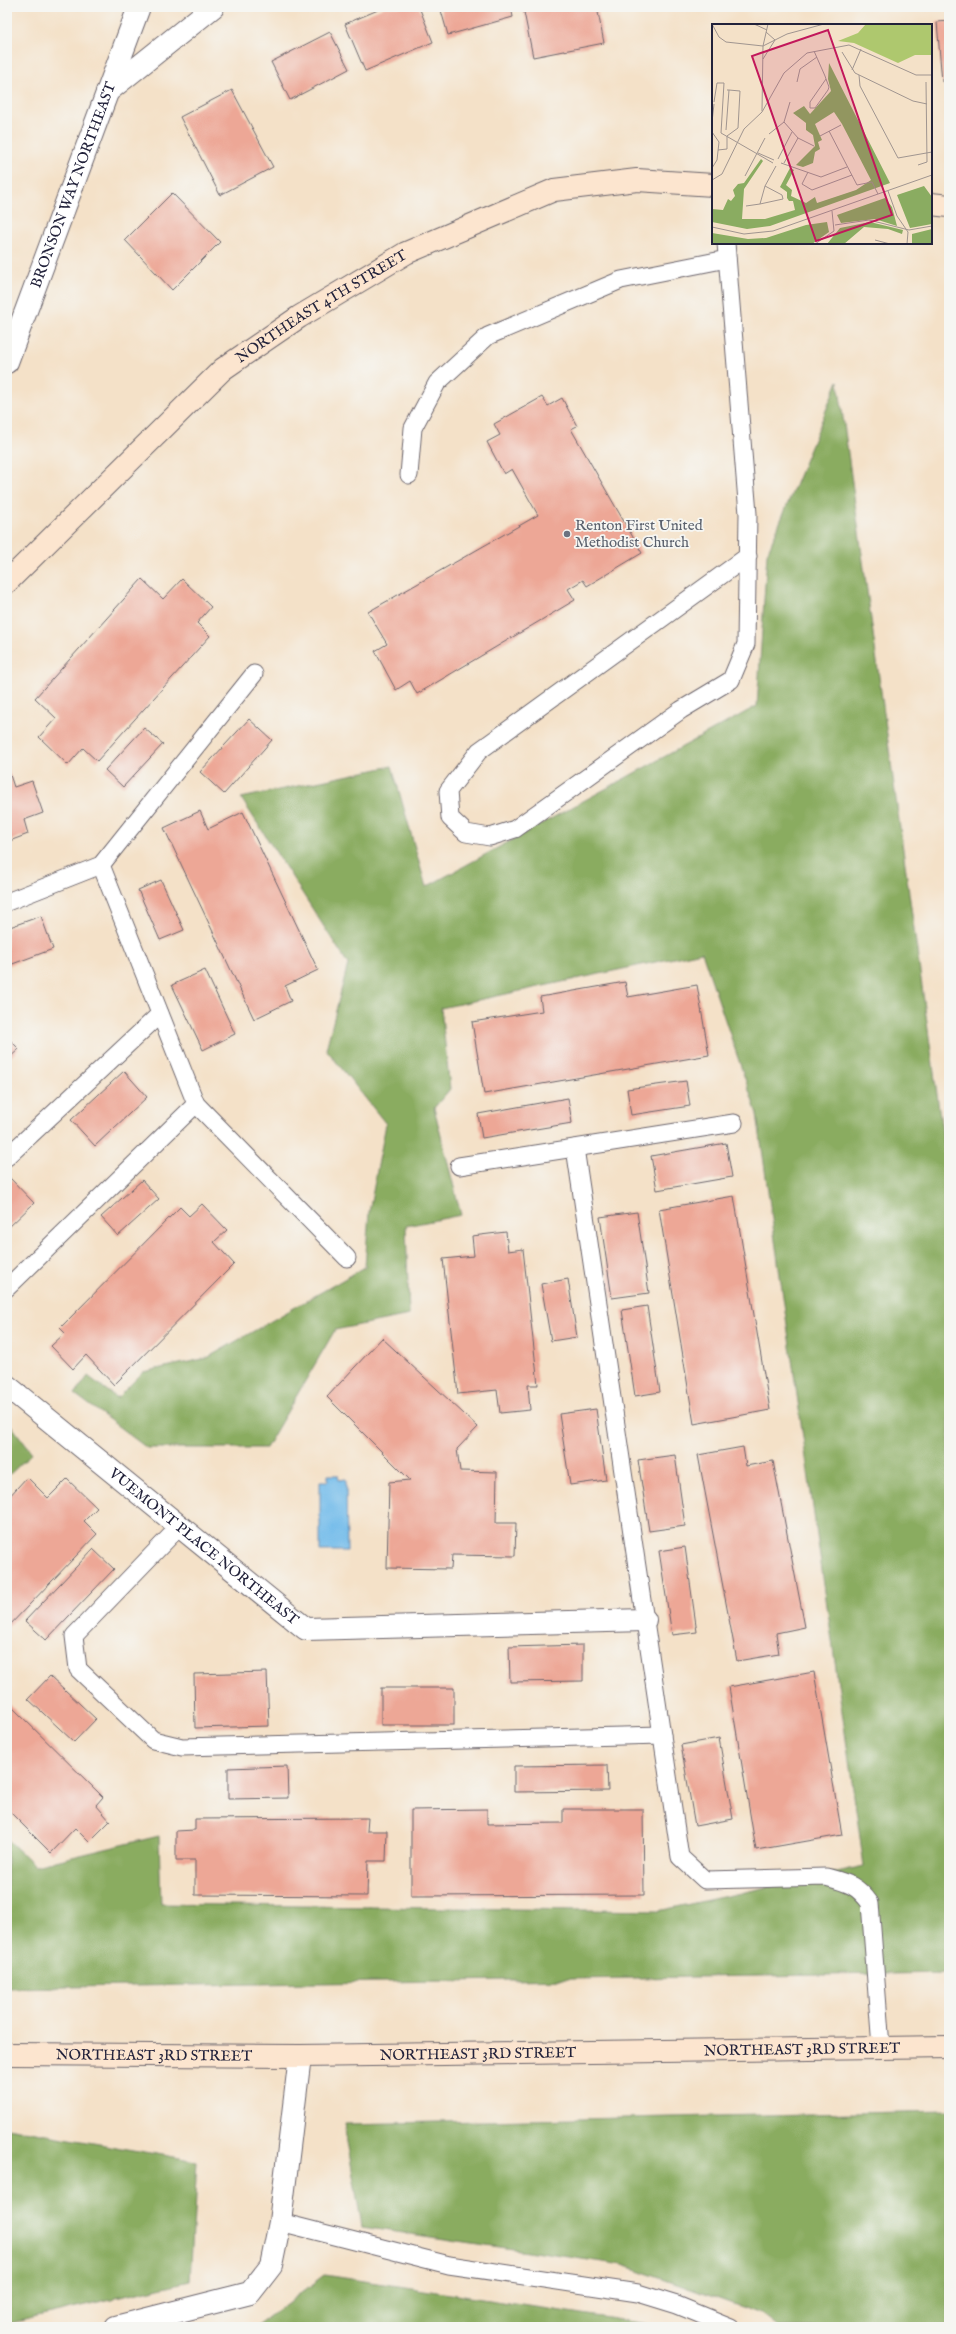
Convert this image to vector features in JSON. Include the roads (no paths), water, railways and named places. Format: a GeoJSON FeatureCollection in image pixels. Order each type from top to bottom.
{"type":"FeatureCollection","features":[{"type":"Feature","properties":{"kind":"main road","name":"NORTHEAST 4TH STREET"},"geometry":{"type":"LineString","coordinates":[[7,582],[223,369],[299,317],[406,253],[554,190],[637,180],[712,185]]}},
{"type":"Feature","properties":{"kind":"main road"},"geometry":{"type":"LineString","coordinates":[[932,204],[949,206]]}},
{"type":"Feature","properties":{"kind":"main road","name":"NORTHEAST 3RD STREET"},"geometry":{"type":"LineString","coordinates":[[7,2054],[300,2056],[949,2047]]}},
{"type":"Feature","properties":{"kind":"street","name":"BRONSON WAY NORTHEAST"},"geometry":{"type":"LineString","coordinates":[[7,362],[139,7]]}},
{"type":"Feature","properties":{"kind":"street"},"geometry":{"type":"LineString","coordinates":[[106,93],[213,7]]}},
{"type":"Feature","properties":{"kind":"street","name":"VUEMONT PLACE NORTHEAST"},"geometry":{"type":"LineString","coordinates":[[7,1386],[306,1629],[645,1620]]}},
{"type":"Feature","properties":{"kind":"street"},"geometry":{"type":"LineString","coordinates":[[116,2327],[250,2293],[271,2266],[280,2222],[300,2056]]}},
{"type":"Feature","properties":{"kind":"lane"},"geometry":{"type":"LineString","coordinates":[[409,475],[413,428],[437,382],[488,336],[621,280],[726,251],[748,514],[748,556],[746,644],[731,680],[681,710],[515,829],[490,837],[466,833],[450,818],[448,791],[479,751],[748,556]]}},
{"type":"Feature","properties":{"kind":"lane"},"geometry":{"type":"LineString","coordinates":[[7,902],[101,865],[254,674]]}},
{"type":"Feature","properties":{"kind":"lane"},"geometry":{"type":"LineString","coordinates":[[101,865],[196,1104],[347,1258]]}},
{"type":"Feature","properties":{"kind":"lane"},"geometry":{"type":"LineString","coordinates":[[7,1157],[160,1014]]}},
{"type":"Feature","properties":{"kind":"lane"},"geometry":{"type":"LineString","coordinates":[[7,1288],[196,1104]]}},
{"type":"Feature","properties":{"kind":"lane"},"geometry":{"type":"LineString","coordinates":[[459,1166],[734,1123]]}},
{"type":"Feature","properties":{"kind":"lane"},"geometry":{"type":"LineString","coordinates":[[575,1148],[680,1858],[705,1880],[826,1877],[845,1882],[860,1890],[870,1903],[881,2047]]}},
{"type":"Feature","properties":{"kind":"lane"},"geometry":{"type":"LineString","coordinates":[[180,1526],[74,1636],[78,1669],[153,1740],[182,1748],[662,1735]]}},
{"type":"Feature","properties":{"kind":"lane"},"geometry":{"type":"LineString","coordinates":[[280,2222],[449,2265],[638,2293],[677,2305],[731,2327]]}},
{"type":"Feature","properties":{"kind":"water"},"geometry":{"type":"Polygon","coordinates":[[[328,1475],[338,1475],[339,1480],[346,1479],[347,1551],[320,1551],[320,1481],[328,1481],[328,1475]]]}},
{"type":"Feature","properties":{"kind":"place","name":"Renton First United Methodist Church"},"geometry":{"type":"Point","coordinates":[567,534]}}]}
